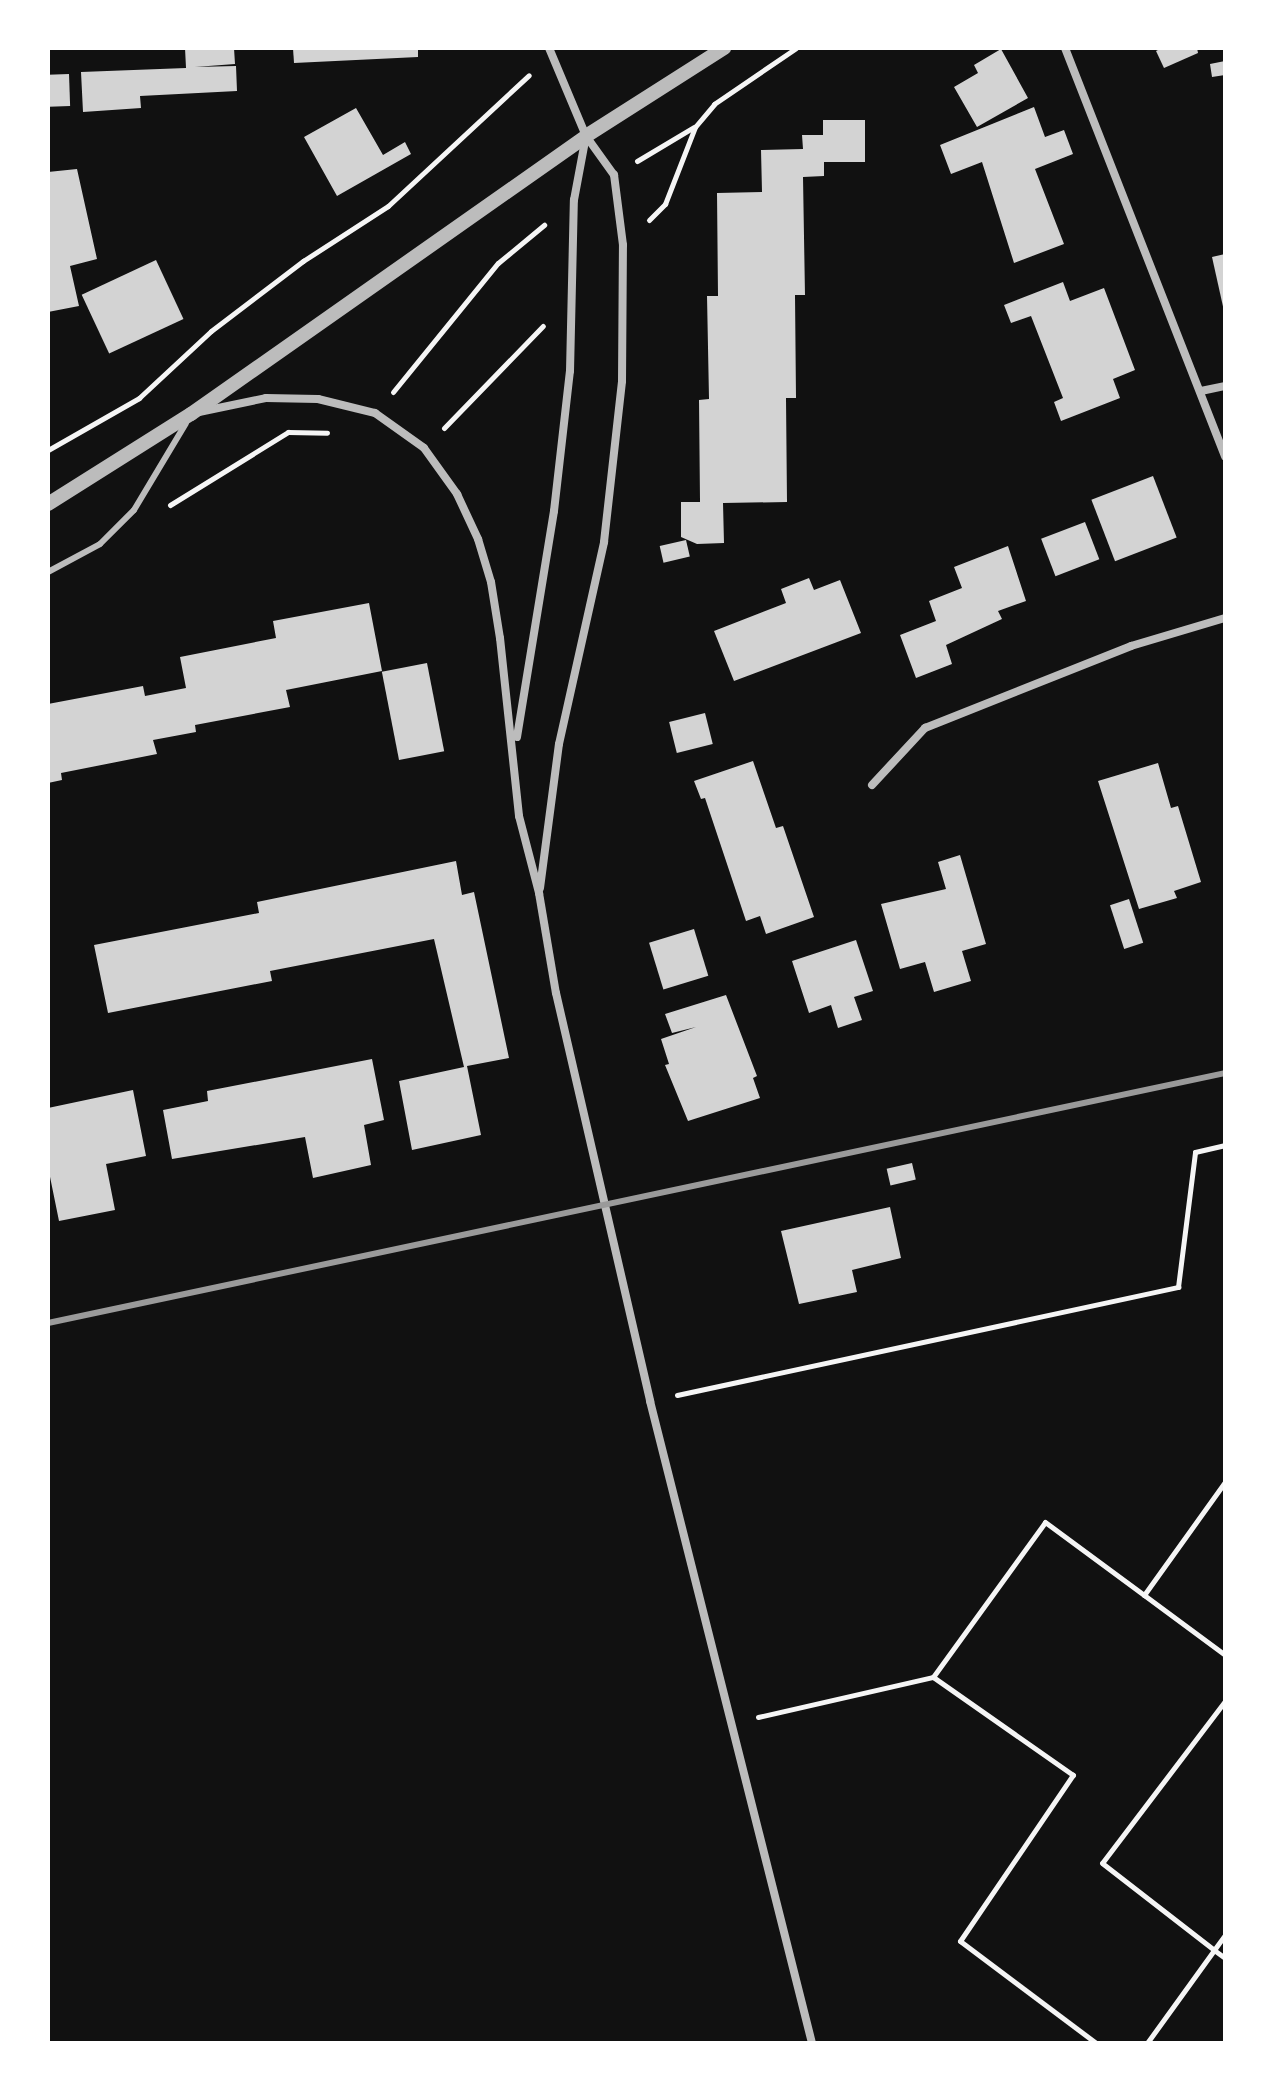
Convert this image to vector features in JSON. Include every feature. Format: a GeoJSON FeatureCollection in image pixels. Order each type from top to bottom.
{"type":"FeatureCollection","features":[{"type":"Feature","properties":{"kind":"street"},"geometry":{"type":"LineString","coordinates":[[48,504],[191,414],[586,136],[724,48]]}},
{"type":"Feature","properties":{"kind":"street"},"geometry":{"type":"LineString","coordinates":[[1065,48],[1225,457]]}},
{"type":"Feature","properties":{"kind":"street"},"geometry":{"type":"LineString","coordinates":[[539,893],[559,744],[604,542],[622,381],[623,245],[614,175],[586,136],[550,50]]}},
{"type":"Feature","properties":{"kind":"street"},"geometry":{"type":"LineString","coordinates":[[515,746],[554,511],[574,295],[574,200],[586,136]]}},
{"type":"Feature","properties":{"kind":"street"},"geometry":{"type":"LineString","coordinates":[[1201,391],[1225,386]]}},
{"type":"Feature","properties":{"kind":"street"},"geometry":{"type":"LineString","coordinates":[[191,414],[266,398],[318,399],[375,413],[424,448],[457,494],[491,582],[515,746],[519,816],[539,893],[556,993],[650,1401],[812,2043]]}},
{"type":"Feature","properties":{"kind":"street"},"geometry":{"type":"LineString","coordinates":[[872,785],[925,728],[1131,646],[1225,618]]}},
{"type":"Feature","properties":{"kind":"lane"},"geometry":{"type":"LineString","coordinates":[[48,572],[100,544],[134,510],[191,414]]}},
{"type":"Feature","properties":{"kind":"path"},"geometry":{"type":"LineString","coordinates":[[623,245],[665,204],[695,127],[714,104],[796,48]]}},
{"type":"Feature","properties":{"kind":"path"},"geometry":{"type":"LineString","coordinates":[[48,450],[139,398],[211,331],[303,261],[388,206],[550,50]]}},
{"type":"Feature","properties":{"kind":"path"},"geometry":{"type":"LineString","coordinates":[[614,175],[695,127]]}},
{"type":"Feature","properties":{"kind":"path"},"geometry":{"type":"LineString","coordinates":[[162,511],[288,432],[330,433],[365,423],[498,263],[574,200]]}},
{"type":"Feature","properties":{"kind":"path"},"geometry":{"type":"LineString","coordinates":[[424,448],[574,295]]}},
{"type":"Feature","properties":{"kind":"path"},"geometry":{"type":"LineString","coordinates":[[650,1401],[1178,1287],[1195,1152],[1225,1145]]}},
{"type":"Feature","properties":{"kind":"path"},"geometry":{"type":"LineString","coordinates":[[1144,1595],[1225,1482]]}},
{"type":"Feature","properties":{"kind":"path"},"geometry":{"type":"LineString","coordinates":[[731,1724],[933,1677],[1045,1522],[1225,1655]]}},
{"type":"Feature","properties":{"kind":"path"},"geometry":{"type":"LineString","coordinates":[[933,1677],[1073,1775],[960,1941],[1096,2043]]}},
{"type":"Feature","properties":{"kind":"path"},"geometry":{"type":"LineString","coordinates":[[1225,1701],[1102,1863],[1225,1958]]}},
{"type":"Feature","properties":{"kind":"path"},"geometry":{"type":"LineString","coordinates":[[1147,2043],[1225,1935]]}},
{"type":"Feature","properties":{"kind":"building"},"geometry":{"type":"Polygon","coordinates":[[[185,48],[234,48],[235,64],[195,67],[236,66],[237,91],[140,96],[141,108],[83,112],[81,72],[186,68],[185,48]]]}},
{"type":"Feature","properties":{"kind":"building"},"geometry":{"type":"Polygon","coordinates":[[[293,48],[418,48],[418,57],[294,63],[293,48]]]}},
{"type":"Feature","properties":{"kind":"building"},"geometry":{"type":"Polygon","coordinates":[[[1162,48],[1197,48],[1198,53],[1164,68],[1156,51],[1162,48]]]}},
{"type":"Feature","properties":{"kind":"building"},"geometry":{"type":"Polygon","coordinates":[[[1001,49],[1028,98],[977,127],[954,87],[978,73],[974,65],[1001,49]]]}},
{"type":"Feature","properties":{"kind":"building"},"geometry":{"type":"Polygon","coordinates":[[[1225,61],[1225,75],[1212,77],[1210,64],[1225,61]]]}},
{"type":"Feature","properties":{"kind":"building"},"geometry":{"type":"Polygon","coordinates":[[[69,74],[70,106],[49,107],[48,75],[69,74]]]}},
{"type":"Feature","properties":{"kind":"building"},"geometry":{"type":"Polygon","coordinates":[[[1034,107],[1045,137],[1064,130],[1073,154],[1035,169],[1064,244],[1014,263],[982,162],[951,174],[940,145],[1034,107]]]}},
{"type":"Feature","properties":{"kind":"building"},"geometry":{"type":"Polygon","coordinates":[[[356,108],[383,155],[405,142],[411,154],[337,196],[304,137],[356,108]]]}},
{"type":"Feature","properties":{"kind":"building"},"geometry":{"type":"Polygon","coordinates":[[[823,120],[865,120],[865,162],[824,162],[824,176],[803,177],[805,295],[795,295],[796,398],[786,398],[787,502],[723,503],[724,543],[697,544],[681,537],[681,502],[700,502],[699,400],[709,399],[707,296],[718,296],[717,193],[762,192],[761,150],[803,149],[802,135],[823,135],[823,120]]]}},
{"type":"Feature","properties":{"kind":"building"},"geometry":{"type":"Polygon","coordinates":[[[77,169],[97,259],[70,266],[79,306],[48,312],[48,172],[77,169]]]}},
{"type":"Feature","properties":{"kind":"building"},"geometry":{"type":"Polygon","coordinates":[[[1225,254],[1225,311],[1224,311],[1212,257],[1225,254]]]}},
{"type":"Feature","properties":{"kind":"building"},"geometry":{"type":"Polygon","coordinates":[[[156,260],[183,319],[109,354],[82,295],[156,260]]]}},
{"type":"Feature","properties":{"kind":"building"},"geometry":{"type":"Polygon","coordinates":[[[1063,282],[1070,301],[1104,288],[1135,370],[1113,379],[1120,398],[1061,421],[1054,402],[1063,398],[1031,316],[1011,323],[1004,305],[1063,282]]]}},
{"type":"Feature","properties":{"kind":"building"},"geometry":{"type":"Polygon","coordinates":[[[1153,476],[1177,538],[1115,561],[1091,500],[1153,476]]]}},
{"type":"Feature","properties":{"kind":"building"},"geometry":{"type":"Polygon","coordinates":[[[1085,522],[1099,559],[1055,576],[1041,539],[1085,522]]]}},
{"type":"Feature","properties":{"kind":"building"},"geometry":{"type":"Polygon","coordinates":[[[686,540],[690,557],[664,563],[660,546],[686,540]]]}},
{"type":"Feature","properties":{"kind":"building"},"geometry":{"type":"Polygon","coordinates":[[[1008,546],[1026,601],[998,611],[1002,619],[946,645],[952,664],[916,678],[900,635],[936,621],[929,601],[962,588],[954,567],[1008,546]]]}},
{"type":"Feature","properties":{"kind":"building"},"geometry":{"type":"Polygon","coordinates":[[[809,578],[814,590],[840,580],[861,633],[734,681],[714,631],[786,603],[781,589],[809,578]]]}},
{"type":"Feature","properties":{"kind":"building"},"geometry":{"type":"Polygon","coordinates":[[[369,603],[382,671],[286,690],[290,707],[195,725],[196,732],[153,740],[157,754],[61,773],[62,780],[48,783],[48,704],[143,686],[145,696],[186,688],[180,657],[276,638],[273,621],[369,603]]]}},
{"type":"Feature","properties":{"kind":"building"},"geometry":{"type":"Polygon","coordinates":[[[427,663],[444,751],[399,760],[382,672],[427,663]]]}},
{"type":"Feature","properties":{"kind":"building"},"geometry":{"type":"Polygon","coordinates":[[[705,713],[713,744],[677,753],[669,722],[705,713]]]}},
{"type":"Feature","properties":{"kind":"building"},"geometry":{"type":"Polygon","coordinates":[[[753,761],[776,828],[783,826],[814,917],[766,934],[760,916],[746,921],[705,798],[701,799],[694,781],[753,761]]]}},
{"type":"Feature","properties":{"kind":"building"},"geometry":{"type":"Polygon","coordinates":[[[1158,763],[1171,808],[1178,806],[1201,882],[1174,891],[1177,898],[1139,909],[1098,781],[1158,763]]]}},
{"type":"Feature","properties":{"kind":"building"},"geometry":{"type":"Polygon","coordinates":[[[960,855],[986,944],[962,951],[971,981],[934,992],[925,962],[900,969],[881,904],[946,889],[938,862],[960,855]]]}},
{"type":"Feature","properties":{"kind":"building"},"geometry":{"type":"Polygon","coordinates":[[[456,861],[462,895],[474,892],[509,1058],[467,1066],[481,1135],[412,1150],[399,1081],[464,1067],[434,939],[270,971],[272,981],[108,1013],[94,945],[259,913],[257,902],[456,861]]]}},
{"type":"Feature","properties":{"kind":"building"},"geometry":{"type":"Polygon","coordinates":[[[1129,899],[1143,943],[1124,949],[1110,905],[1129,899]]]}},
{"type":"Feature","properties":{"kind":"building"},"geometry":{"type":"Polygon","coordinates":[[[694,929],[708,976],[663,990],[649,943],[694,929]]]}},
{"type":"Feature","properties":{"kind":"building"},"geometry":{"type":"Polygon","coordinates":[[[856,940],[873,991],[854,997],[862,1020],[838,1028],[831,1005],[809,1013],[792,961],[856,940]]]}},
{"type":"Feature","properties":{"kind":"building"},"geometry":{"type":"Polygon","coordinates":[[[726,995],[757,1076],[753,1078],[760,1098],[688,1121],[665,1065],[669,1064],[661,1039],[696,1027],[672,1033],[665,1014],[726,995]]]}},
{"type":"Feature","properties":{"kind":"building"},"geometry":{"type":"Polygon","coordinates":[[[372,1059],[384,1120],[364,1125],[371,1165],[313,1178],[305,1137],[172,1159],[163,1110],[208,1101],[207,1091],[372,1059]]]}},
{"type":"Feature","properties":{"kind":"building"},"geometry":{"type":"Polygon","coordinates":[[[133,1090],[146,1156],[106,1164],[115,1210],[59,1221],[48,1167],[48,1108],[133,1090]]]}},
{"type":"Feature","properties":{"kind":"building"},"geometry":{"type":"Polygon","coordinates":[[[912,1163],[916,1180],[890,1185],[887,1169],[912,1163]]]}},
{"type":"Feature","properties":{"kind":"building"},"geometry":{"type":"Polygon","coordinates":[[[890,1207],[901,1258],[852,1270],[857,1292],[799,1304],[781,1231],[890,1207]]]}},
{"type":"Feature","properties":{"kind":"railway"},"geometry":{"type":"LineString","coordinates":[[48,1323],[1225,1073]]}}]}
